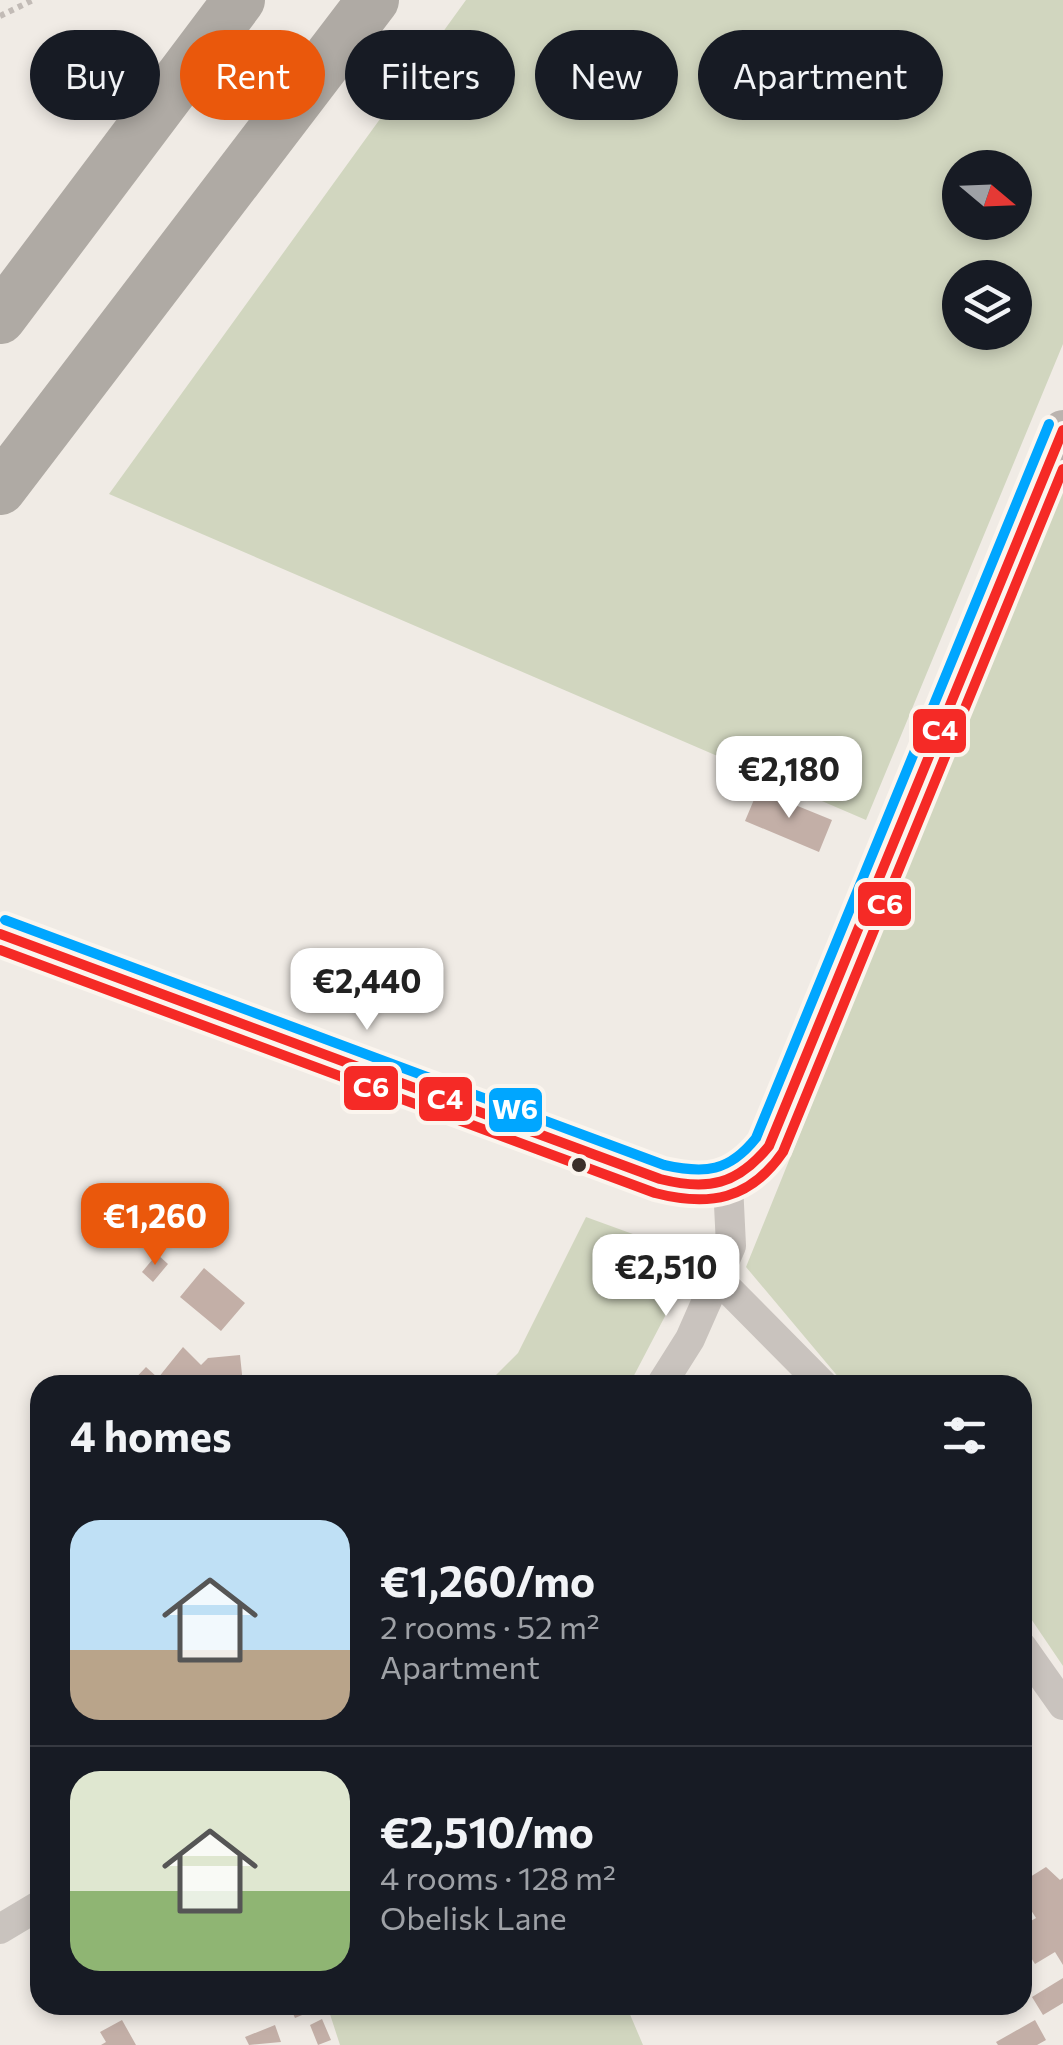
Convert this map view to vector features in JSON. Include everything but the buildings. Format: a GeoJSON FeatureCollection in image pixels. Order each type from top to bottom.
{"type":"FeatureCollection","features":[{"type":"Feature","properties":{"kind":"highway"},"geometry":{"type":"LineString","coordinates":[[0,318],[239,0]]}},
{"type":"Feature","properties":{"kind":"highway"},"geometry":{"type":"LineString","coordinates":[[0,490],[373,0]]}},
{"type":"Feature","properties":{"kind":"main road"},"geometry":{"type":"LineString","coordinates":[[0,934],[660,1179],[691,1187],[728,1184],[752,1170],[769,1146],[1063,430]]}},
{"type":"Feature","properties":{"kind":"street"},"geometry":{"type":"LineString","coordinates":[[666,1375],[718,1280],[731,1246],[728,1184]]}},
{"type":"Feature","properties":{"kind":"street"},"geometry":{"type":"LineString","coordinates":[[718,1280],[813,1375]]}},
{"type":"Feature","properties":{"kind":"street"},"geometry":{"type":"LineString","coordinates":[[1032,1661],[1063,1705]]}},
{"type":"Feature","properties":{"kind":"street"},"geometry":{"type":"LineString","coordinates":[[0,1929],[30,1911]]}},
{"type":"Feature","properties":{"kind":"path"},"geometry":{"type":"LineString","coordinates":[[0,16],[33,0]]}},
{"type":"Feature","properties":{"kind":"green space"},"geometry":{"type":"Polygon","coordinates":[[[466,0],[1063,0],[1063,344],[866,820],[109,494],[379,120],[515,120],[515,30],[444,30],[466,0]]]}},
{"type":"Feature","properties":{"kind":"green space"},"geometry":{"type":"Polygon","coordinates":[[[1063,482],[1063,1666],[1032,1620],[1032,1375],[837,1375],[746,1267],[1063,482]]]}},
{"type":"Feature","properties":{"kind":"green space"},"geometry":{"type":"Polygon","coordinates":[[[586,1217],[696,1257],[634,1375],[496,1375],[518,1353],[586,1217]]]}},
{"type":"Feature","properties":{"kind":"green space"},"geometry":{"type":"Polygon","coordinates":[[[330,2015],[630,2015],[643,2045],[340,2045],[330,2015]]]}},
{"type":"Feature","properties":{"kind":"transit line","name":"W6"},"geometry":{"type":"LineString","coordinates":[[5,920],[664,1165],[704,1169],[726,1164],[756,1138],[1049,424]]}},
{"type":"Feature","properties":{"kind":"transit line","name":"C4"},"geometry":{"type":"LineString","coordinates":[[0,934],[660,1179],[707,1184],[733,1177],[769,1146],[1063,430]]}},
{"type":"Feature","properties":{"kind":"transit line","name":"C6"},"geometry":{"type":"LineString","coordinates":[[0,950],[655,1193],[711,1199],[742,1190],[757,1181],[783,1152],[1063,469]]}}]}
